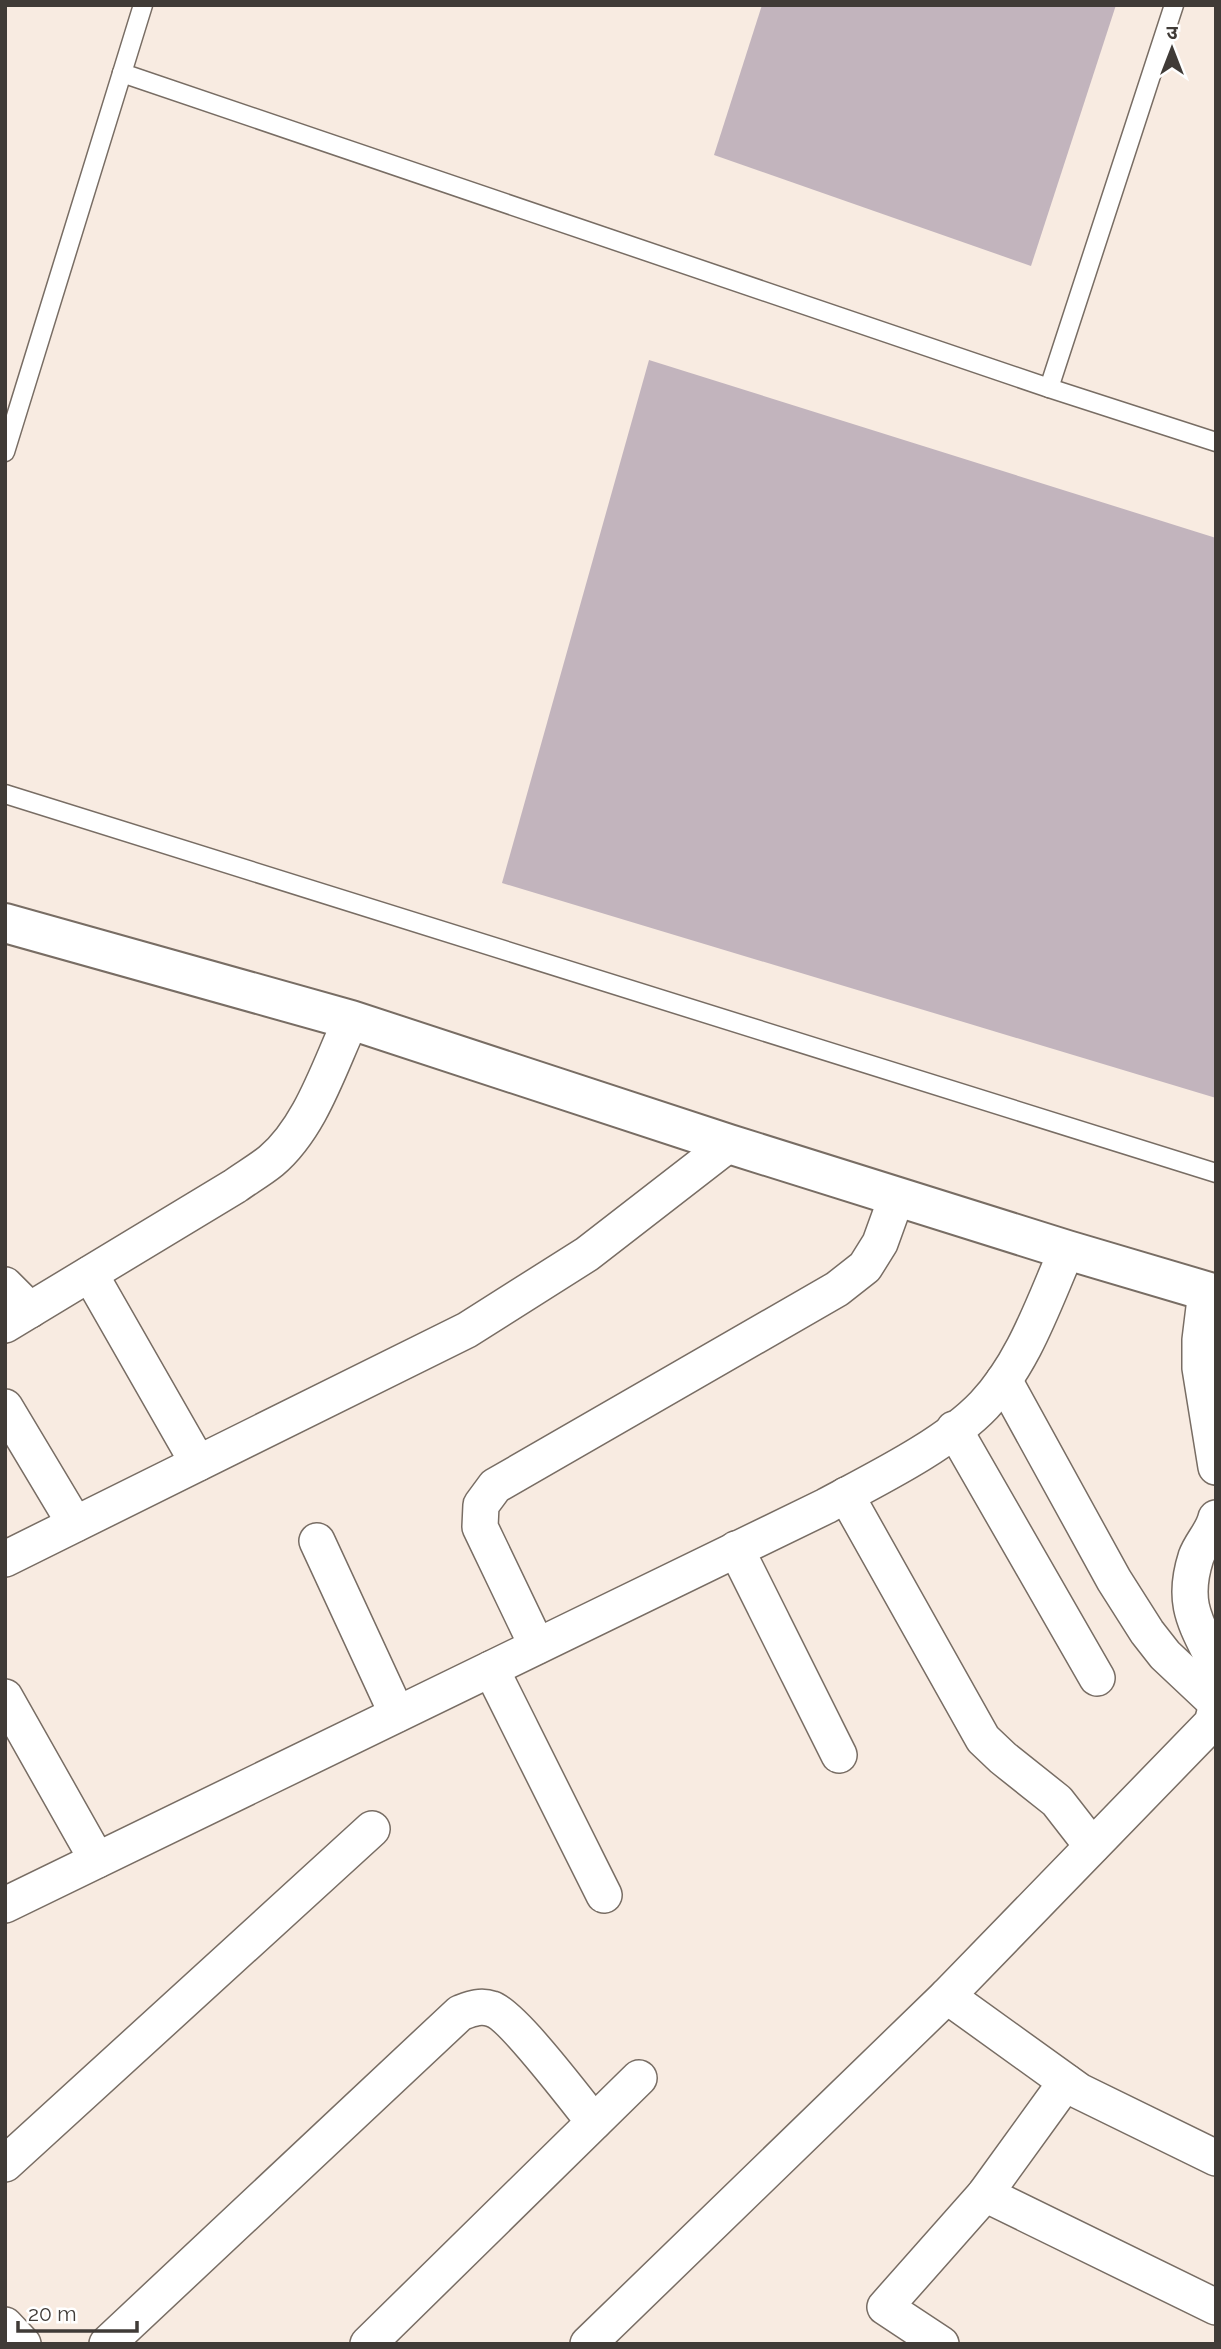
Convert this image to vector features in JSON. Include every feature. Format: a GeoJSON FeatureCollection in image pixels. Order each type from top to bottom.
{"type":"FeatureCollection","features":[{"type":"Feature","properties":{"kind":"street"},"geometry":{"type":"LineString","coordinates":[[5,923],[351,1020],[729,1144],[1067,1250],[1211,1292],[1200,1340],[1200,1368],[1216,1467]]}},
{"type":"Feature","properties":{"kind":"street"},"geometry":{"type":"LineString","coordinates":[[5,1285],[18,1317],[235,1186],[271,1161],[291,1138],[312,1106],[351,1020]]}},
{"type":"Feature","properties":{"kind":"street"},"geometry":{"type":"LineString","coordinates":[[5,1559],[467,1330],[587,1254],[729,1144]]}},
{"type":"Feature","properties":{"kind":"street"},"geometry":{"type":"LineString","coordinates":[[537,1646],[480,1527],[481,1505],[495,1486],[838,1289],[865,1267],[880,1243],[897,1196]]}},
{"type":"Feature","properties":{"kind":"street"},"geometry":{"type":"LineString","coordinates":[[5,1905],[846,1495],[935,1445],[984,1406],[1004,1380],[1024,1344],[1067,1250]]}},
{"type":"Feature","properties":{"kind":"street"},"geometry":{"type":"LineString","coordinates":[[90,1273],[198,1463]]}},
{"type":"Feature","properties":{"kind":"street"},"geometry":{"type":"LineString","coordinates":[[588,2344],[947,1996],[1212,1723],[1216,1705],[1165,1655],[1147,1632],[1114,1580],[1004,1380]]}},
{"type":"Feature","properties":{"kind":"street"},"geometry":{"type":"LineString","coordinates":[[5,1407],[75,1524]]}},
{"type":"Feature","properties":{"kind":"street"},"geometry":{"type":"LineString","coordinates":[[954,1429],[1097,1678]]}},
{"type":"Feature","properties":{"kind":"street"},"geometry":{"type":"LineString","coordinates":[[846,1495],[983,1739],[1057,1801],[1092,1846]]}},
{"type":"Feature","properties":{"kind":"street"},"geometry":{"type":"LineString","coordinates":[[1216,1518],[1197,1554],[1189,1586],[1191,1613],[1216,1665]]}},
{"type":"Feature","properties":{"kind":"street"},"geometry":{"type":"LineString","coordinates":[[317,1541],[397,1714]]}},
{"type":"Feature","properties":{"kind":"street"},"geometry":{"type":"LineString","coordinates":[[736,1549],[839,1755]]}},
{"type":"Feature","properties":{"kind":"street"},"geometry":{"type":"LineString","coordinates":[[491,1669],[604,1895]]}},
{"type":"Feature","properties":{"kind":"street"},"geometry":{"type":"LineString","coordinates":[[5,1698],[97,1860]]}},
{"type":"Feature","properties":{"kind":"street"},"geometry":{"type":"LineString","coordinates":[[5,2164],[373,1829]]}},
{"type":"Feature","properties":{"kind":"street"},"geometry":{"type":"LineString","coordinates":[[947,1996],[1079,2091],[1216,2158]]}},
{"type":"Feature","properties":{"kind":"street"},"geometry":{"type":"LineString","coordinates":[[107,2344],[460,2013],[477,2007],[494,2009],[512,2023],[594,2122]]}},
{"type":"Feature","properties":{"kind":"street"},"geometry":{"type":"LineString","coordinates":[[368,2344],[639,2078]]}},
{"type":"Feature","properties":{"kind":"street"},"geometry":{"type":"LineString","coordinates":[[941,2344],[885,2306],[985,2194],[1066,2082]]}},
{"type":"Feature","properties":{"kind":"street"},"geometry":{"type":"LineString","coordinates":[[985,2194],[1216,2307]]}},
{"type":"Feature","properties":{"kind":"street"},"geometry":{"type":"LineString","coordinates":[[5,2325],[23,2344]]}},
{"type":"Feature","properties":{"kind":"lane"},"geometry":{"type":"LineString","coordinates":[[5,452],[143,5]]}},
{"type":"Feature","properties":{"kind":"lane"},"geometry":{"type":"LineString","coordinates":[[1049,388],[1174,5]]}},
{"type":"Feature","properties":{"kind":"lane"},"geometry":{"type":"LineString","coordinates":[[122,73],[1049,388],[1216,442]]}},
{"type":"Feature","properties":{"kind":"lane"},"geometry":{"type":"LineString","coordinates":[[5,794],[1216,1172]]}},
{"type":"Feature","properties":{"kind":"building"},"geometry":{"type":"Polygon","coordinates":[[[762,5],[1116,5],[1031,266],[714,155],[762,5]]]}},
{"type":"Feature","properties":{"kind":"building"},"geometry":{"type":"Polygon","coordinates":[[[649,360],[1216,538],[1216,1098],[502,883],[649,360]]]}}]}
